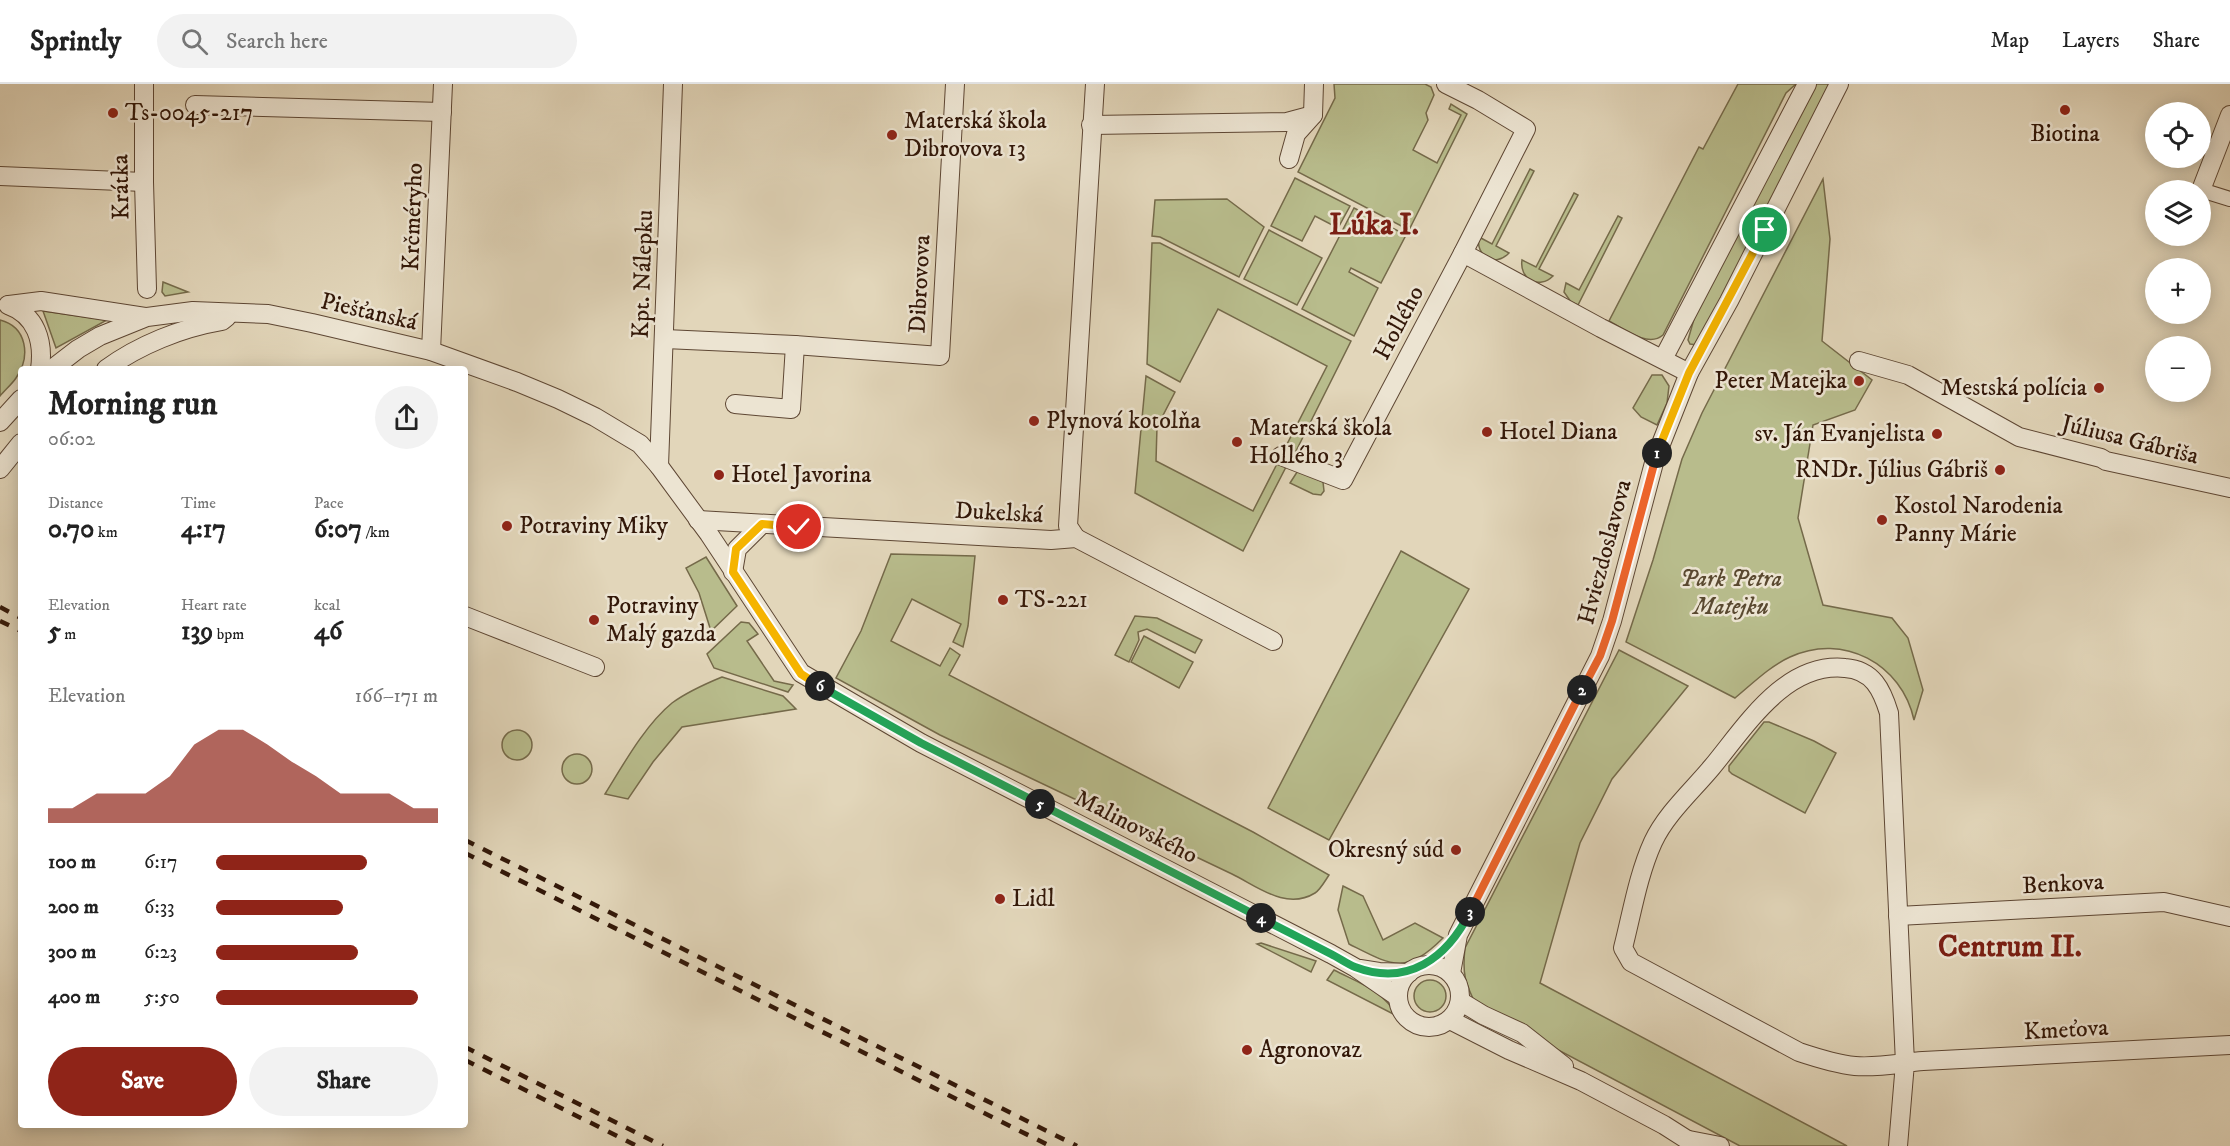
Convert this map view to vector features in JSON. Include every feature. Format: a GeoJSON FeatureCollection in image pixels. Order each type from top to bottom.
{"type":"FeatureCollection","features":[{"type":"Feature","properties":{"kind":"street","name":"Krátka"},"geometry":{"type":"LineString","coordinates":[[144,84],[147,288]]}},
{"type":"Feature","properties":{"kind":"street","name":"Krčméryho"},"geometry":{"type":"LineString","coordinates":[[431,351],[443,84]]}},
{"type":"Feature","properties":{"kind":"street","name":"Kpt. Nálepku"},"geometry":{"type":"LineString","coordinates":[[659,466],[673,84]]}},
{"type":"Feature","properties":{"kind":"street","name":"Dibrovova"},"geometry":{"type":"LineString","coordinates":[[665,339],[795,345],[940,356],[955,84]]}},
{"type":"Feature","properties":{"kind":"street"},"geometry":{"type":"LineString","coordinates":[[1076,538],[1068,526],[1095,84]]}},
{"type":"Feature","properties":{"kind":"street"},"geometry":{"type":"LineString","coordinates":[[1290,159],[1296,134],[1313,115],[1314,84]]}},
{"type":"Feature","properties":{"kind":"street","name":"Hollého"},"geometry":{"type":"LineString","coordinates":[[1281,456],[1343,480],[1526,129],[1446,84]]}},
{"type":"Feature","properties":{"kind":"street"},"geometry":{"type":"LineString","coordinates":[[1663,359],[1807,84]]}},
{"type":"Feature","properties":{"kind":"street","name":"Hviezdoslavova"},"geometry":{"type":"LineString","coordinates":[[1451,973],[1458,935],[1600,656],[1612,621],[1655,459],[1692,366],[1729,301],[1839,84]]}},
{"type":"Feature","properties":{"kind":"street"},"geometry":{"type":"LineString","coordinates":[[195,105],[442,112]]}},
{"type":"Feature","properties":{"kind":"street"},"geometry":{"type":"LineString","coordinates":[[1091,125],[1287,122],[1313,115]]}},
{"type":"Feature","properties":{"kind":"street"},"geometry":{"type":"LineString","coordinates":[[2206,180],[2225,145],[2230,115]]}},
{"type":"Feature","properties":{"kind":"street"},"geometry":{"type":"LineString","coordinates":[[0,176],[144,182]]}},
{"type":"Feature","properties":{"kind":"street"},"geometry":{"type":"LineString","coordinates":[[2211,193],[2230,199]]}},
{"type":"Feature","properties":{"kind":"street"},"geometry":{"type":"LineString","coordinates":[[1463,253],[1663,359],[1692,366]]}},
{"type":"Feature","properties":{"kind":"street"},"geometry":{"type":"LineString","coordinates":[[5,304],[41,302],[147,317]]}},
{"type":"Feature","properties":{"kind":"street"},"geometry":{"type":"LineString","coordinates":[[5,304],[20,310],[35,326],[40,339],[40,366]]}},
{"type":"Feature","properties":{"kind":"street","name":"Piešťanská"},"geometry":{"type":"LineString","coordinates":[[56,366],[100,336],[147,317],[193,310],[267,314],[303,321],[431,351],[517,382],[595,417],[640,444],[698,520],[801,674]]}},
{"type":"Feature","properties":{"kind":"street"},"geometry":{"type":"LineString","coordinates":[[113,366],[151,343],[180,332],[222,321],[233,313]]}},
{"type":"Feature","properties":{"kind":"street"},"geometry":{"type":"LineString","coordinates":[[735,404],[791,409],[795,345]]}},
{"type":"Feature","properties":{"kind":"street","name":"Júliusa Gábriša"},"geometry":{"type":"LineString","coordinates":[[1859,360],[1908,375],[2019,437],[2106,461],[2230,488]]}},
{"type":"Feature","properties":{"kind":"street"},"geometry":{"type":"LineString","coordinates":[[0,422],[18,402]]}},
{"type":"Feature","properties":{"kind":"street"},"geometry":{"type":"LineString","coordinates":[[0,469],[18,447]]}},
{"type":"Feature","properties":{"kind":"street","name":"Dukelská"},"geometry":{"type":"LineString","coordinates":[[698,520],[1051,540],[1076,538],[1273,641]]}},
{"type":"Feature","properties":{"kind":"street"},"geometry":{"type":"LineString","coordinates":[[733,572],[736,549],[762,524]]}},
{"type":"Feature","properties":{"kind":"street"},"geometry":{"type":"LineString","coordinates":[[468,617],[595,667]]}},
{"type":"Feature","properties":{"kind":"street","name":"Kmeťova"},"geometry":{"type":"LineString","coordinates":[[1898,916],[1889,713],[1881,689],[1865,674],[1849,668],[1826,667],[1802,675],[1755,714],[1668,819],[1654,841],[1643,867],[1623,948],[1631,962],[1799,1053],[1857,1066],[2230,1045]]}},
{"type":"Feature","properties":{"kind":"street","name":"Malinovského"},"geometry":{"type":"LineString","coordinates":[[801,674],[921,743],[1356,968],[1398,998]]}},
{"type":"Feature","properties":{"kind":"street","name":"Benkova"},"geometry":{"type":"LineString","coordinates":[[1898,916],[2164,902],[2230,917]]}},
{"type":"Feature","properties":{"kind":"street"},"geometry":{"type":"LineString","coordinates":[[1896,1143],[1905,1063],[1898,916]]}},
{"type":"Feature","properties":{"kind":"street","name":"Hviezdoslavova"},"geometry":{"type":"LineString","coordinates":[[1426,965],[1458,935]]}},
{"type":"Feature","properties":{"kind":"street"},"geometry":{"type":"LineString","coordinates":[[1426,965],[1440,966],[1451,973],[1460,991],[1457,1011],[1450,1020],[1435,1027],[1418,1025],[1404,1014],[1398,998],[1401,984],[1409,973],[1426,965]]}},
{"type":"Feature","properties":{"kind":"street","name":"Malinovského"},"geometry":{"type":"LineString","coordinates":[[1356,968],[1379,972],[1409,973]]}},
{"type":"Feature","properties":{"kind":"street"},"geometry":{"type":"LineString","coordinates":[[1460,1001],[1483,1015],[1522,1033],[1581,1080]]}},
{"type":"Feature","properties":{"kind":"street"},"geometry":{"type":"LineString","coordinates":[[1450,1020],[1509,1050],[1581,1080],[1693,1143],[1720,1146]]}},
{"type":"Feature","properties":{"kind":"green space"},"geometry":{"type":"Polygon","coordinates":[[[1334,84],[1425,84],[1431,87],[1434,95],[1426,113],[1428,120],[1413,150],[1437,163],[1461,115],[1449,109],[1451,104],[1467,114],[1409,230],[1298,172],[1335,98],[1334,84]]]}},
{"type":"Feature","properties":{"kind":"green space"},"geometry":{"type":"Polygon","coordinates":[[[1738,84],[1796,84],[1786,93],[1663,335],[1650,339],[1636,336],[1609,321],[1699,147],[1703,149],[1738,84]]]}},
{"type":"Feature","properties":{"kind":"green space"},"geometry":{"type":"Polygon","coordinates":[[[1814,84],[1830,84],[1697,345],[1690,344],[1688,340],[1700,298],[1814,84]]]}},
{"type":"Feature","properties":{"kind":"green space"},"geometry":{"type":"Polygon","coordinates":[[[1530,169],[1534,171],[1496,246],[1509,253],[1498,260],[1487,258],[1480,250],[1479,237],[1492,244],[1530,169]]]}},
{"type":"Feature","properties":{"kind":"green space"},"geometry":{"type":"Polygon","coordinates":[[[1295,178],[1350,206],[1338,228],[1315,216],[1302,241],[1271,226],[1295,178]]]}},
{"type":"Feature","properties":{"kind":"green space","name":"Park Petra Matejku"},"geometry":{"type":"Polygon","coordinates":[[[1823,179],[1830,239],[1822,341],[1872,380],[1855,410],[1813,425],[1798,518],[1823,605],[1892,618],[1908,638],[1923,690],[1914,720],[1907,700],[1897,683],[1867,658],[1849,651],[1830,648],[1810,650],[1790,657],[1768,670],[1735,698],[1626,642],[1653,560],[1682,459],[1702,413],[1823,179]]]}},
{"type":"Feature","properties":{"kind":"green space"},"geometry":{"type":"Polygon","coordinates":[[[1574,193],[1578,195],[1539,269],[1553,276],[1542,282],[1531,280],[1524,272],[1522,260],[1536,267],[1574,193]]]}},
{"type":"Feature","properties":{"kind":"green space"},"geometry":{"type":"Polygon","coordinates":[[[1227,199],[1264,227],[1239,277],[1160,237],[1152,236],[1155,200],[1227,199]]]}},
{"type":"Feature","properties":{"kind":"green space"},"geometry":{"type":"Polygon","coordinates":[[[1354,208],[1406,235],[1381,283],[1351,268],[1349,272],[1378,288],[1354,336],[1302,309],[1354,208]]]}},
{"type":"Feature","properties":{"kind":"green space"},"geometry":{"type":"Polygon","coordinates":[[[1618,216],[1622,218],[1578,305],[1571,302],[1564,292],[1566,283],[1579,290],[1618,216]]]}},
{"type":"Feature","properties":{"kind":"green space"},"geometry":{"type":"Polygon","coordinates":[[[1269,230],[1322,258],[1297,305],[1244,279],[1269,230]]]}},
{"type":"Feature","properties":{"kind":"green space"},"geometry":{"type":"Polygon","coordinates":[[[1152,243],[1160,243],[1351,341],[1293,457],[1283,452],[1327,366],[1218,309],[1180,382],[1147,364],[1152,243]]]}},
{"type":"Feature","properties":{"kind":"green space"},"geometry":{"type":"Polygon","coordinates":[[[163,282],[188,292],[165,296],[162,292],[163,282]]]}},
{"type":"Feature","properties":{"kind":"green space"},"geometry":{"type":"Polygon","coordinates":[[[43,311],[107,320],[56,348],[43,311]]]}},
{"type":"Feature","properties":{"kind":"green space"},"geometry":{"type":"Polygon","coordinates":[[[0,320],[16,329],[24,343],[25,352],[22,366],[18,366],[16,378],[0,396],[0,320]]]}},
{"type":"Feature","properties":{"kind":"green space"},"geometry":{"type":"Polygon","coordinates":[[[1652,375],[1662,375],[1669,386],[1667,403],[1657,425],[1641,417],[1633,408],[1652,375]]]}},
{"type":"Feature","properties":{"kind":"green space"},"geometry":{"type":"Polygon","coordinates":[[[1146,376],[1175,392],[1157,427],[1156,461],[1253,511],[1279,460],[1287,465],[1243,551],[1135,493],[1146,376]]]}},
{"type":"Feature","properties":{"kind":"green space"},"geometry":{"type":"Polygon","coordinates":[[[1299,469],[1323,482],[1324,491],[1321,495],[1313,494],[1290,483],[1299,469]]]}},
{"type":"Feature","properties":{"kind":"green space"},"geometry":{"type":"Polygon","coordinates":[[[1401,551],[1469,589],[1329,840],[1268,808],[1401,551]]]}},
{"type":"Feature","properties":{"kind":"green space"},"geometry":{"type":"Polygon","coordinates":[[[891,554],[975,556],[968,626],[963,647],[953,642],[961,624],[912,599],[891,641],[940,666],[950,648],[960,655],[949,675],[1253,832],[1329,875],[1321,888],[1304,898],[1293,899],[1272,895],[940,735],[836,678],[861,631],[891,554]]]}},
{"type":"Feature","properties":{"kind":"green space"},"geometry":{"type":"Polygon","coordinates":[[[706,557],[737,606],[711,631],[699,593],[686,568],[706,557]]]}},
{"type":"Feature","properties":{"kind":"green space"},"geometry":{"type":"Polygon","coordinates":[[[1135,616],[1157,618],[1202,640],[1195,653],[1147,629],[1138,632],[1139,640],[1129,662],[1115,655],[1135,616]]]}},
{"type":"Feature","properties":{"kind":"green space"},"geometry":{"type":"Polygon","coordinates":[[[741,622],[749,623],[758,634],[747,641],[774,681],[793,685],[788,692],[714,668],[707,654],[741,622]]]}},
{"type":"Feature","properties":{"kind":"green space"},"geometry":{"type":"Polygon","coordinates":[[[1144,636],[1193,662],[1179,688],[1131,662],[1144,636]]]}},
{"type":"Feature","properties":{"kind":"green space"},"geometry":{"type":"Polygon","coordinates":[[[1619,650],[1688,686],[1612,779],[1580,843],[1540,983],[1847,1146],[1740,1146],[1477,1007],[1473,999],[1464,972],[1465,948],[1619,650]]]}},
{"type":"Feature","properties":{"kind":"green space"},"geometry":{"type":"Polygon","coordinates":[[[722,677],[783,696],[796,709],[682,727],[653,762],[628,799],[605,794],[635,746],[662,712],[684,695],[722,677]]]}},
{"type":"Feature","properties":{"kind":"green space"},"geometry":{"type":"Polygon","coordinates":[[[1764,722],[1814,741],[1836,753],[1805,813],[1729,771],[1729,766],[1764,722]]]}},
{"type":"Feature","properties":{"kind":"green space"},"geometry":{"type":"Polygon","coordinates":[[[517,730],[528,734],[532,745],[528,756],[517,760],[506,756],[502,745],[506,734],[517,730]]]}},
{"type":"Feature","properties":{"kind":"green space"},"geometry":{"type":"Polygon","coordinates":[[[577,754],[588,758],[592,769],[588,780],[577,784],[566,780],[562,769],[566,758],[577,754]]]}},
{"type":"Feature","properties":{"kind":"green space"},"geometry":{"type":"Polygon","coordinates":[[[1343,886],[1363,896],[1383,940],[1415,923],[1443,938],[1418,958],[1398,963],[1376,957],[1349,944],[1338,910],[1343,886]]]}},
{"type":"Feature","properties":{"kind":"green space"},"geometry":{"type":"Polygon","coordinates":[[[1261,943],[1316,961],[1311,972],[1257,944],[1261,943]]]}},
{"type":"Feature","properties":{"kind":"green space"},"geometry":{"type":"Polygon","coordinates":[[[1334,970],[1378,993],[1397,1016],[1327,980],[1334,970]]]}},
{"type":"Feature","properties":{"kind":"green space"},"geometry":{"type":"Polygon","coordinates":[[[1430,980],[1442,984],[1446,996],[1442,1008],[1430,1012],[1418,1008],[1414,996],[1418,984],[1430,980]]]}},
{"type":"Feature","properties":{"kind":"railway"},"geometry":{"type":"LineString","coordinates":[[0,607],[18,616]]}},
{"type":"Feature","properties":{"kind":"railway"},"geometry":{"type":"LineString","coordinates":[[0,621],[18,630]]}},
{"type":"Feature","properties":{"kind":"railway"},"geometry":{"type":"LineString","coordinates":[[468,842],[1077,1146]]}},
{"type":"Feature","properties":{"kind":"railway"},"geometry":{"type":"LineString","coordinates":[[468,855],[1050,1146]]}},
{"type":"Feature","properties":{"kind":"railway"},"geometry":{"type":"LineString","coordinates":[[468,1048],[663,1146]]}},
{"type":"Feature","properties":{"kind":"railway"},"geometry":{"type":"LineString","coordinates":[[468,1062],[637,1146]]}},
{"type":"Feature","properties":{"kind":"place","name":"Biotina"},"geometry":{"type":"Point","coordinates":[2065,110]}},
{"type":"Feature","properties":{"kind":"place","name":"Ts-0045-217"},"geometry":{"type":"Point","coordinates":[113,113]}},
{"type":"Feature","properties":{"kind":"place","name":"Materská škola Dibrovova 13"},"geometry":{"type":"Point","coordinates":[892,135]}},
{"type":"Feature","properties":{"kind":"place","name":"Peter Matejka"},"geometry":{"type":"Point","coordinates":[1859,381]}},
{"type":"Feature","properties":{"kind":"place","name":"Mestská polícia"},"geometry":{"type":"Point","coordinates":[2099,388]}},
{"type":"Feature","properties":{"kind":"place","name":"Plynová kotolňa"},"geometry":{"type":"Point","coordinates":[1034,421]}},
{"type":"Feature","properties":{"kind":"place","name":"Hotel Diana"},"geometry":{"type":"Point","coordinates":[1487,432]}},
{"type":"Feature","properties":{"kind":"place","name":"sv. Ján Evanjelista"},"geometry":{"type":"Point","coordinates":[1937,434]}},
{"type":"Feature","properties":{"kind":"place","name":"Materská škola Hollého 3"},"geometry":{"type":"Point","coordinates":[1237,442]}},
{"type":"Feature","properties":{"kind":"place","name":"RNDr. Július Gábriš"},"geometry":{"type":"Point","coordinates":[2000,470]}},
{"type":"Feature","properties":{"kind":"place","name":"Hotel Javorina"},"geometry":{"type":"Point","coordinates":[719,475]}},
{"type":"Feature","properties":{"kind":"place","name":"Kostol Narodenia Panny Márie"},"geometry":{"type":"Point","coordinates":[1882,520]}},
{"type":"Feature","properties":{"kind":"place","name":"Potraviny Miky"},"geometry":{"type":"Point","coordinates":[507,526]}},
{"type":"Feature","properties":{"kind":"place","name":"TS-221"},"geometry":{"type":"Point","coordinates":[1003,600]}},
{"type":"Feature","properties":{"kind":"place","name":"Potraviny Malý gazda"},"geometry":{"type":"Point","coordinates":[594,620]}},
{"type":"Feature","properties":{"kind":"place","name":"Okresný súd"},"geometry":{"type":"Point","coordinates":[1456,850]}},
{"type":"Feature","properties":{"kind":"place","name":"Lidl"},"geometry":{"type":"Point","coordinates":[1000,899]}},
{"type":"Feature","properties":{"kind":"place","name":"Agronovaz"},"geometry":{"type":"Point","coordinates":[1247,1050]}},
{"type":"Feature","properties":{"kind":"district","name":"Lúka I."},"geometry":{"type":"Point","coordinates":[1374,225]}},
{"type":"Feature","properties":{"kind":"district","name":"Centrum II."},"geometry":{"type":"Point","coordinates":[2010,947]}},
{"type":"Feature","properties":{"kind":"route"},"geometry":{"type":"LineString","coordinates":[[799,527],[762,524],[736,549],[733,572],[801,674],[921,743],[1356,968],[1379,972],[1409,973],[1426,965],[1458,935],[1600,656],[1612,621],[1655,459],[1689,373],[1765,230]]}}]}
